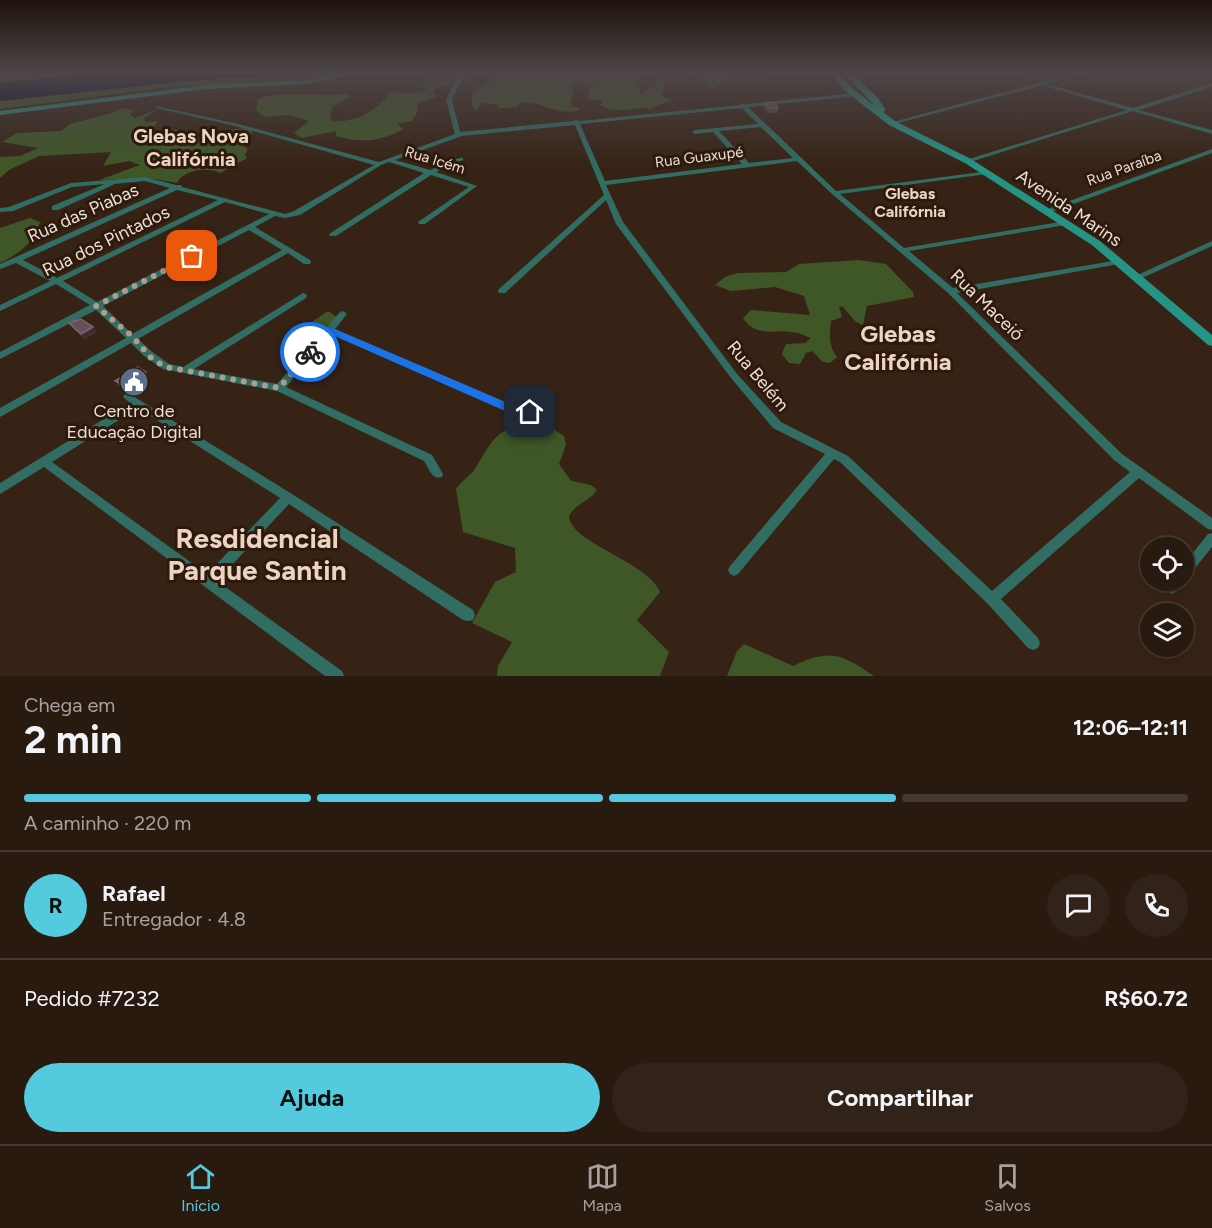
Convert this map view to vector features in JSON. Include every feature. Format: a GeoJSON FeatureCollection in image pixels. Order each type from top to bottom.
{"type":"FeatureCollection","features":[{"type":"Feature","properties":{"kind":"main road"},"geometry":{"type":"LineString","coordinates":[[0,111],[62,104]]}},
{"type":"Feature","properties":{"kind":"main road"},"geometry":{"type":"LineString","coordinates":[[0,111],[64,104]]}},
{"type":"Feature","properties":{"kind":"main road"},"geometry":{"type":"LineString","coordinates":[[868,104],[892,123]]}},
{"type":"Feature","properties":{"kind":"main road"},"geometry":{"type":"LineString","coordinates":[[876,104],[892,123]]}},
{"type":"Feature","properties":{"kind":"main road","name":"Avenida Marins"},"geometry":{"type":"LineString","coordinates":[[892,123],[968,160],[1066,223],[1119,262],[1212,342]]}},
{"type":"Feature","properties":{"kind":"street"},"geometry":{"type":"LineString","coordinates":[[450,104],[458,135]]}},
{"type":"Feature","properties":{"kind":"street"},"geometry":{"type":"LineString","coordinates":[[0,210],[10,209],[67,186],[145,179],[179,186],[272,215],[285,216],[297,213],[379,164],[458,135],[757,104]]}},
{"type":"Feature","properties":{"kind":"street"},"geometry":{"type":"LineString","coordinates":[[892,123],[968,104]]}},
{"type":"Feature","properties":{"kind":"street"},"geometry":{"type":"LineString","coordinates":[[1113,104],[1212,132]]}},
{"type":"Feature","properties":{"kind":"street"},"geometry":{"type":"LineString","coordinates":[[968,160],[1156,104]]}},
{"type":"Feature","properties":{"kind":"street","name":"Rua Maceió"},"geometry":{"type":"LineString","coordinates":[[742,105],[834,193],[951,291],[1118,457],[1212,525]]}},
{"type":"Feature","properties":{"kind":"street"},"geometry":{"type":"LineString","coordinates":[[158,107],[236,125],[379,164]]}},
{"type":"Feature","properties":{"kind":"street","name":"Rua Belém"},"geometry":{"type":"LineString","coordinates":[[576,121],[619,222],[734,376],[777,425],[844,459],[992,599],[1034,643]]}},
{"type":"Feature","properties":{"kind":"street"},"geometry":{"type":"LineString","coordinates":[[695,132],[762,125]]}},
{"type":"Feature","properties":{"kind":"street"},"geometry":{"type":"LineString","coordinates":[[715,130],[747,165]]}},
{"type":"Feature","properties":{"kind":"street","name":"Rua Paraíba"},"geometry":{"type":"LineString","coordinates":[[1046,211],[1212,151]]}},
{"type":"Feature","properties":{"kind":"street"},"geometry":{"type":"LineString","coordinates":[[333,234],[430,173],[461,159]]}},
{"type":"Feature","properties":{"kind":"street","name":"Rua Guaxupé"},"geometry":{"type":"LineString","coordinates":[[603,183],[798,159]]}},
{"type":"Feature","properties":{"kind":"street","name":"Rua Icém"},"geometry":{"type":"LineString","coordinates":[[388,160],[474,186],[422,222]]}},
{"type":"Feature","properties":{"kind":"street"},"geometry":{"type":"LineString","coordinates":[[834,193],[987,172]]}},
{"type":"Feature","properties":{"kind":"street"},"geometry":{"type":"LineString","coordinates":[[55,208],[122,180]]}},
{"type":"Feature","properties":{"kind":"street","name":"Rua das Piabas"},"geometry":{"type":"LineString","coordinates":[[0,267],[179,186]]}},
{"type":"Feature","properties":{"kind":"street"},"geometry":{"type":"LineString","coordinates":[[502,291],[607,196]]}},
{"type":"Feature","properties":{"kind":"street","name":"Rua dos Pintados"},"geometry":{"type":"LineString","coordinates":[[0,308],[224,200]]}},
{"type":"Feature","properties":{"kind":"street"},"geometry":{"type":"LineString","coordinates":[[0,356],[272,215]]}},
{"type":"Feature","properties":{"kind":"street"},"geometry":{"type":"LineString","coordinates":[[903,250],[1066,223]]}},
{"type":"Feature","properties":{"kind":"street"},"geometry":{"type":"LineString","coordinates":[[250,227],[307,262]]}},
{"type":"Feature","properties":{"kind":"street"},"geometry":{"type":"LineString","coordinates":[[1137,277],[1212,243]]}},
{"type":"Feature","properties":{"kind":"street"},"geometry":{"type":"LineString","coordinates":[[0,413],[288,250]]}},
{"type":"Feature","properties":{"kind":"street"},"geometry":{"type":"LineString","coordinates":[[17,260],[96,306],[133,337],[152,359],[166,367],[279,388],[428,458],[438,474]]}},
{"type":"Feature","properties":{"kind":"street"},"geometry":{"type":"LineString","coordinates":[[951,291],[1119,262]]}},
{"type":"Feature","properties":{"kind":"street"},"geometry":{"type":"LineString","coordinates":[[184,370],[303,296]]}},
{"type":"Feature","properties":{"kind":"street"},"geometry":{"type":"LineString","coordinates":[[279,388],[343,314]]}},
{"type":"Feature","properties":{"kind":"street"},"geometry":{"type":"LineString","coordinates":[[329,330],[516,411],[530,412]]}},
{"type":"Feature","properties":{"kind":"street"},"geometry":{"type":"LineString","coordinates":[[0,489],[133,400],[288,497],[468,615]]}},
{"type":"Feature","properties":{"kind":"street"},"geometry":{"type":"LineString","coordinates":[[734,570],[832,453]]}},
{"type":"Feature","properties":{"kind":"street"},"geometry":{"type":"LineString","coordinates":[[43,460],[337,676]]}},
{"type":"Feature","properties":{"kind":"street"},"geometry":{"type":"LineString","coordinates":[[992,599],[1138,472]]}},
{"type":"Feature","properties":{"kind":"street"},"geometry":{"type":"LineString","coordinates":[[209,581],[288,497]]}},
{"type":"Feature","properties":{"kind":"street"},"geometry":{"type":"LineString","coordinates":[[1194,560],[1212,537]]}},
{"type":"Feature","properties":{"kind":"green space"},"geometry":{"type":"Polygon","coordinates":[[[0,104],[42,104],[0,109],[0,104]]]}},
{"type":"Feature","properties":{"kind":"green space"},"geometry":{"type":"Polygon","coordinates":[[[257,104],[338,104],[331,107],[333,107],[330,115],[331,121],[340,121],[358,118],[379,104],[417,104],[418,110],[412,121],[397,124],[403,129],[387,137],[362,140],[336,136],[336,131],[302,138],[294,133],[309,121],[290,115],[263,117],[256,110],[257,104]]]}},
{"type":"Feature","properties":{"kind":"green space"},"geometry":{"type":"Polygon","coordinates":[[[472,104],[482,104],[475,111],[472,104]]]}},
{"type":"Feature","properties":{"kind":"green space"},"geometry":{"type":"Polygon","coordinates":[[[490,104],[520,104],[517,107],[499,108],[496,104],[490,104]]]}},
{"type":"Feature","properties":{"kind":"green space"},"geometry":{"type":"Polygon","coordinates":[[[536,104],[571,104],[570,106],[579,108],[578,111],[570,112],[536,104]]]}},
{"type":"Feature","properties":{"kind":"green space"},"geometry":{"type":"Polygon","coordinates":[[[663,104],[651,108],[652,111],[645,107],[616,110],[600,105],[663,104]]]}},
{"type":"Feature","properties":{"kind":"green space"},"geometry":{"type":"Polygon","coordinates":[[[120,108],[134,110],[130,115],[135,118],[157,109],[143,119],[146,122],[157,121],[154,130],[160,132],[177,130],[199,138],[237,129],[251,130],[252,133],[241,139],[239,143],[248,149],[245,155],[247,158],[220,173],[203,170],[191,172],[180,178],[177,183],[149,178],[99,180],[140,165],[129,161],[103,166],[111,152],[39,156],[9,170],[0,178],[0,157],[20,156],[38,148],[2,142],[17,133],[61,131],[70,124],[115,112],[120,108]]]}},
{"type":"Feature","properties":{"kind":"green space"},"geometry":{"type":"Polygon","coordinates":[[[30,218],[40,222],[30,242],[19,252],[0,263],[0,228],[30,218]]]}},
{"type":"Feature","properties":{"kind":"green space"},"geometry":{"type":"Polygon","coordinates":[[[859,260],[886,264],[913,292],[914,297],[867,306],[863,325],[856,322],[843,307],[839,306],[842,317],[831,321],[830,331],[831,345],[837,357],[830,363],[823,362],[812,351],[806,353],[800,364],[789,363],[782,354],[786,344],[805,343],[811,338],[794,332],[759,330],[753,328],[743,318],[751,310],[810,315],[804,296],[775,287],[731,291],[715,285],[725,277],[738,273],[786,272],[799,264],[859,260]]]}},
{"type":"Feature","properties":{"kind":"green space"},"geometry":{"type":"Polygon","coordinates":[[[328,311],[337,317],[311,342],[285,340],[328,311]]]}},
{"type":"Feature","properties":{"kind":"green space"},"geometry":{"type":"Polygon","coordinates":[[[529,423],[549,426],[564,436],[566,445],[559,464],[571,481],[591,485],[597,490],[569,516],[573,526],[595,544],[640,571],[660,592],[637,620],[669,652],[660,676],[497,676],[498,666],[512,642],[472,623],[495,582],[516,572],[515,548],[463,532],[456,489],[475,469],[495,438],[508,429],[529,423]]]}},
{"type":"Feature","properties":{"kind":"green space"},"geometry":{"type":"Polygon","coordinates":[[[744,644],[793,666],[816,657],[835,656],[852,662],[874,676],[727,676],[737,651],[744,644]]]}},
{"type":"Feature","properties":{"kind":"building"},"geometry":{"type":"Polygon","coordinates":[[[765,104],[775,104],[778,108],[770,109],[765,104]]]}},
{"type":"Feature","properties":{"kind":"building"},"geometry":{"type":"Polygon","coordinates":[[[81,319],[93,327],[81,334],[69,323],[81,319]]]}},
{"type":"Feature","properties":{"kind":"building"},"geometry":{"type":"Polygon","coordinates":[[[137,367],[146,372],[125,386],[115,381],[137,367]]]}},
{"type":"Feature","properties":{"kind":"way so far"},"geometry":{"type":"LineString","coordinates":[[192,256],[96,306],[133,337],[152,359],[166,367],[279,388],[310,352]]}},
{"type":"Feature","properties":{"kind":"place","name":"Centro de Educação Digital"},"geometry":{"type":"Point","coordinates":[134,382]}},
{"type":"Feature","properties":{"kind":"district","name":"Glebas Nova Califórnia"},"geometry":{"type":"Point","coordinates":[191,148]}},
{"type":"Feature","properties":{"kind":"district","name":"Glebas Califórnia"},"geometry":{"type":"Point","coordinates":[910,202]}},
{"type":"Feature","properties":{"kind":"district","name":"Glebas Califórnia"},"geometry":{"type":"Point","coordinates":[898,347]}},
{"type":"Feature","properties":{"kind":"district","name":"Resdidencial Parque Santin"},"geometry":{"type":"Point","coordinates":[257,554]}},
{"type":"Feature","properties":{"kind":"route"},"geometry":{"type":"LineString","coordinates":[[310,352],[329,330],[516,411],[530,412]]}}]}
